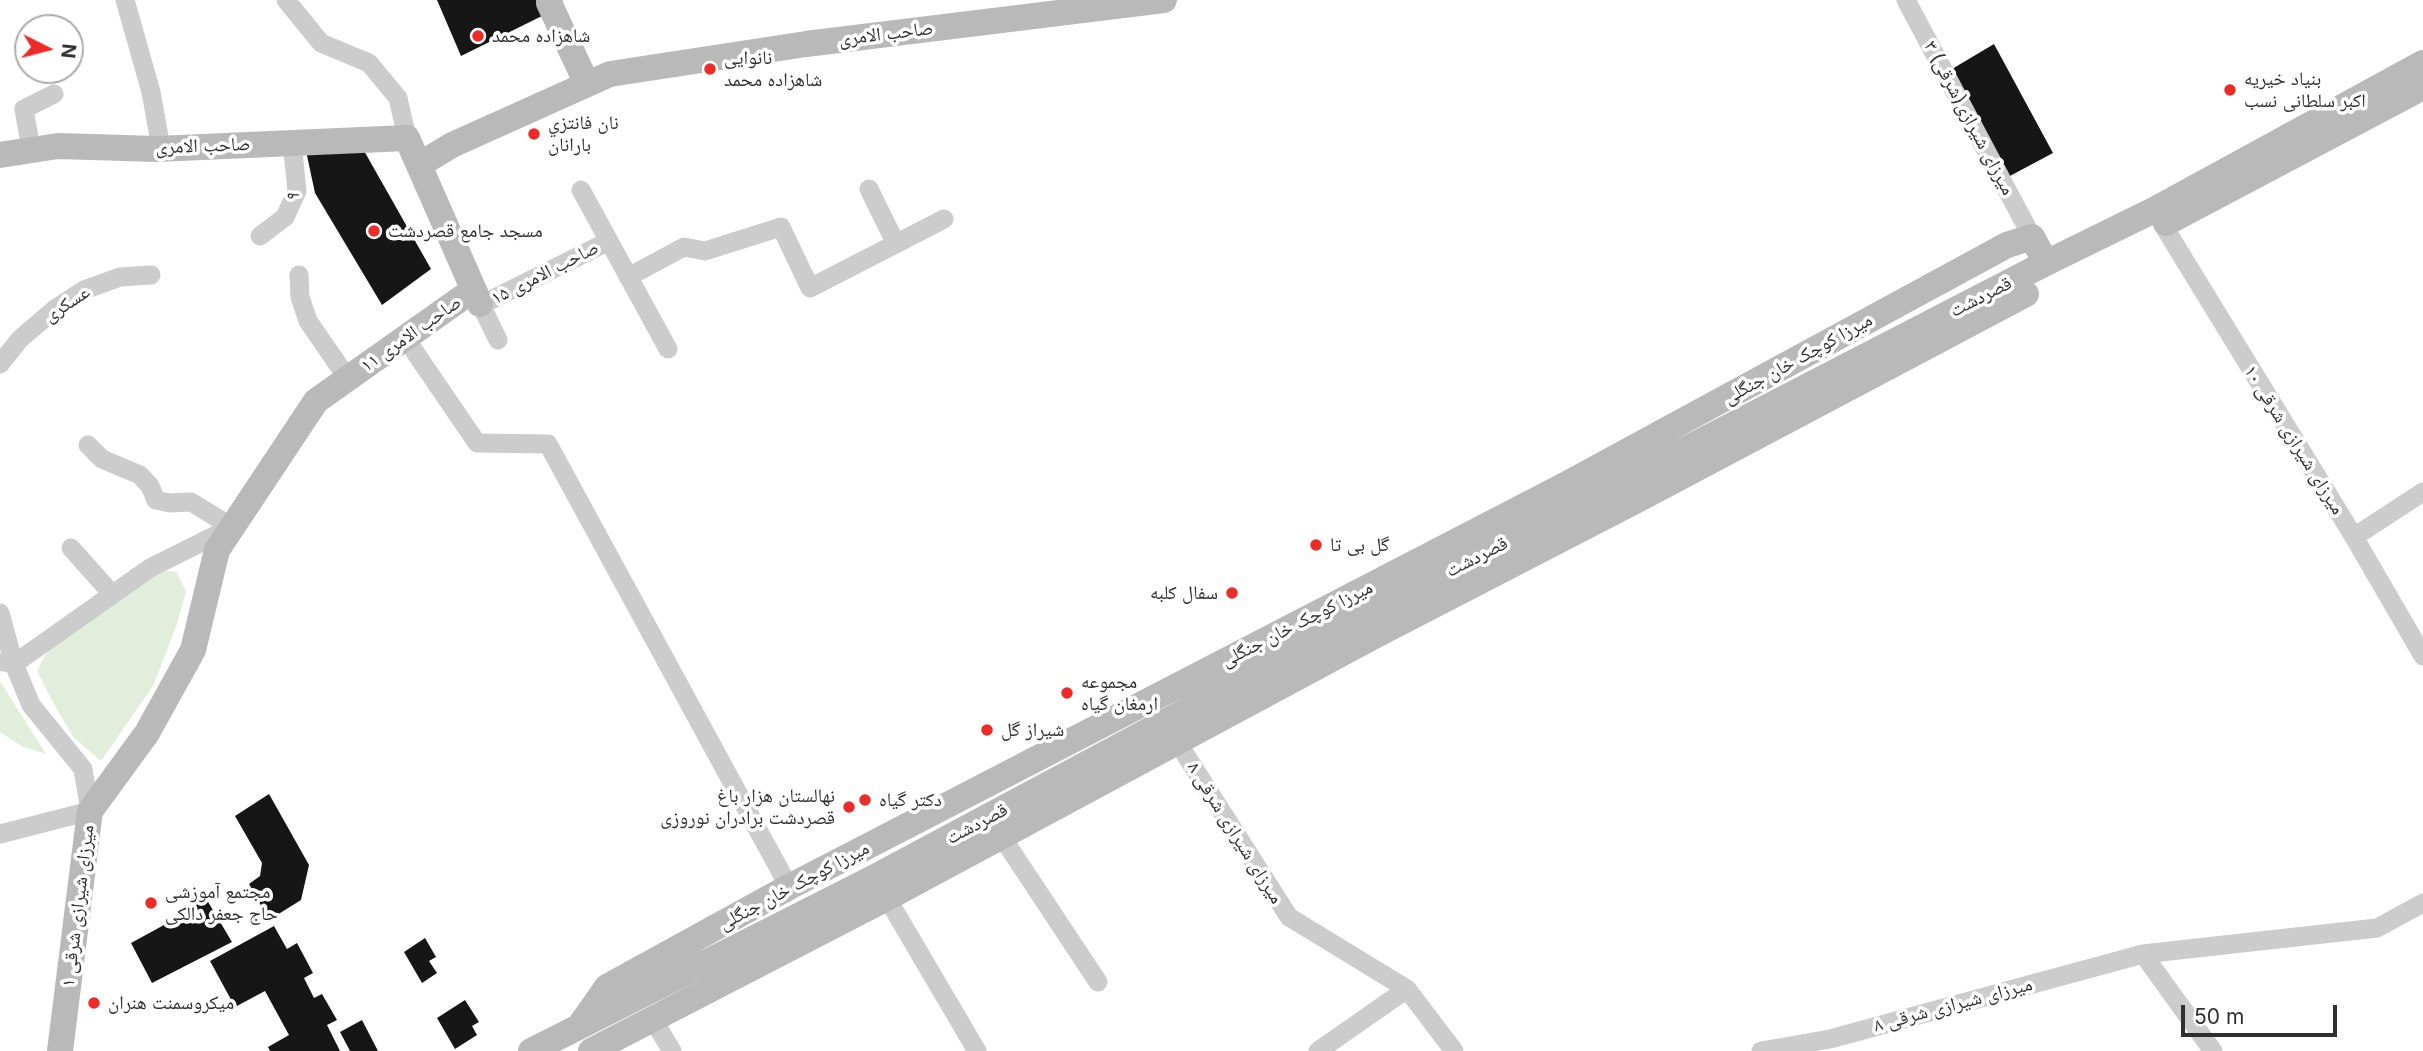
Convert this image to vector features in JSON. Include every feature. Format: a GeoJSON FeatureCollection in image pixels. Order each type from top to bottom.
{"type":"FeatureCollection","features":[{"type":"Feature","properties":{"kind":"main road"},"geometry":{"type":"LineString","coordinates":[[550,0],[549,4],[587,85]]}},
{"type":"Feature","properties":{"kind":"main road","name":"صاحب الامری"},"geometry":{"type":"LineString","coordinates":[[419,165],[452,145],[610,74],[1106,4],[1164,0]]}},
{"type":"Feature","properties":{"kind":"main road","name":"قصردشت"},"geometry":{"type":"LineString","coordinates":[[998,826],[1360,605],[2156,209],[2423,63]]}},
{"type":"Feature","properties":{"kind":"main road","name":"قصردشت"},"geometry":{"type":"LineString","coordinates":[[531,1051],[585,1044],[647,1007],[998,826],[1178,743],[1388,629],[2423,87]]}},
{"type":"Feature","properties":{"kind":"main road","name":"صاحب الامری"},"geometry":{"type":"LineString","coordinates":[[0,155],[58,146],[161,148],[407,138]]}},
{"type":"Feature","properties":{"kind":"main road"},"geometry":{"type":"LineString","coordinates":[[407,138],[477,298]]}},
{"type":"Feature","properties":{"kind":"main road"},"geometry":{"type":"LineString","coordinates":[[2032,237],[2046,264]]}},
{"type":"Feature","properties":{"kind":"main road","name":"میرزا کوچک خان جنگلی"},"geometry":{"type":"LineString","coordinates":[[585,1044],[607,987],[789,887],[1360,605],[1565,485],[2007,245],[2032,237]]}},
{"type":"Feature","properties":{"kind":"main road","name":"۱۱ صاحب الامری"},"geometry":{"type":"LineString","coordinates":[[348,379],[407,339],[477,298]]}},
{"type":"Feature","properties":{"kind":"main road","name":"۱ میرزای شیرازی شرقی"},"geometry":{"type":"LineString","coordinates":[[60,1051],[90,811],[147,733],[194,650],[217,550],[316,401],[348,379]]}},
{"type":"Feature","properties":{"kind":"street"},"geometry":{"type":"LineString","coordinates":[[125,0],[151,92],[161,148]]}},
{"type":"Feature","properties":{"kind":"street"},"geometry":{"type":"LineString","coordinates":[[286,0],[321,43],[369,63],[398,98],[407,138]]}},
{"type":"Feature","properties":{"kind":"street","name":"۳ میرزای شیرازی(شرقی)"},"geometry":{"type":"LineString","coordinates":[[1906,0],[2032,237]]}},
{"type":"Feature","properties":{"kind":"street"},"geometry":{"type":"LineString","coordinates":[[31,149],[24,109],[54,94]]}},
{"type":"Feature","properties":{"kind":"street","name":"۹"},"geometry":{"type":"LineString","coordinates":[[260,236],[285,218],[297,191],[292,142]]}},
{"type":"Feature","properties":{"kind":"street"},"geometry":{"type":"LineString","coordinates":[[869,189],[896,244]]}},
{"type":"Feature","properties":{"kind":"street"},"geometry":{"type":"LineString","coordinates":[[581,190],[668,349]]}},
{"type":"Feature","properties":{"kind":"street"},"geometry":{"type":"LineString","coordinates":[[628,276],[684,247],[705,251],[781,227],[810,288],[944,219]]}},
{"type":"Feature","properties":{"kind":"street","name":"۱۰ میرزای شیرازی شرقی"},"geometry":{"type":"LineString","coordinates":[[2162,225],[2354,537],[2423,656]]}},
{"type":"Feature","properties":{"kind":"street","name":"۱۵ صاحب الامری"},"geometry":{"type":"LineString","coordinates":[[477,298],[609,241]]}},
{"type":"Feature","properties":{"kind":"street","name":"عسکری"},"geometry":{"type":"LineString","coordinates":[[0,364],[20,339],[55,309],[84,290],[120,277],[151,275]]}},
{"type":"Feature","properties":{"kind":"street"},"geometry":{"type":"LineString","coordinates":[[299,275],[300,296],[308,321],[348,379]]}},
{"type":"Feature","properties":{"kind":"street"},"geometry":{"type":"LineString","coordinates":[[477,298],[498,340]]}},
{"type":"Feature","properties":{"kind":"street"},"geometry":{"type":"LineString","coordinates":[[407,339],[477,443],[548,444],[789,887]]}},
{"type":"Feature","properties":{"kind":"street"},"geometry":{"type":"LineString","coordinates":[[88,445],[102,459],[140,475],[150,486],[156,500],[170,503],[191,502],[232,527]]}},
{"type":"Feature","properties":{"kind":"street"},"geometry":{"type":"LineString","coordinates":[[2354,537],[2423,492]]}},
{"type":"Feature","properties":{"kind":"street"},"geometry":{"type":"LineString","coordinates":[[7,662],[150,568],[232,527]]}},
{"type":"Feature","properties":{"kind":"street"},"geometry":{"type":"LineString","coordinates":[[71,548],[112,594]]}},
{"type":"Feature","properties":{"kind":"street"},"geometry":{"type":"LineString","coordinates":[[0,613],[7,662],[30,705],[83,769],[90,811],[0,834]]}},
{"type":"Feature","properties":{"kind":"street","name":"۸ میرزای شیرازی شرقی"},"geometry":{"type":"LineString","coordinates":[[1178,743],[1289,917],[1407,989],[1454,1051]]}},
{"type":"Feature","properties":{"kind":"street"},"geometry":{"type":"LineString","coordinates":[[998,826],[1098,982]]}},
{"type":"Feature","properties":{"kind":"street"},"geometry":{"type":"LineString","coordinates":[[882,887],[978,1051]]}},
{"type":"Feature","properties":{"kind":"street","name":"۸ میرزای شیرازی شرقی"},"geometry":{"type":"LineString","coordinates":[[1761,1051],[1830,1039],[2143,954],[2377,928],[2423,903]]}},
{"type":"Feature","properties":{"kind":"street"},"geometry":{"type":"LineString","coordinates":[[2143,954],[2213,1051]]}},
{"type":"Feature","properties":{"kind":"street"},"geometry":{"type":"LineString","coordinates":[[1318,1051],[1407,989]]}},
{"type":"Feature","properties":{"kind":"street"},"geometry":{"type":"LineString","coordinates":[[647,1007],[672,1051]]}},
{"type":"Feature","properties":{"kind":"green space"},"geometry":{"type":"Polygon","coordinates":[[[158,570],[177,572],[186,592],[176,627],[153,686],[101,761],[74,738],[37,671],[50,647],[158,570]]]}},
{"type":"Feature","properties":{"kind":"green space"},"geometry":{"type":"Polygon","coordinates":[[[0,681],[46,754],[23,747],[0,732],[0,681]]]}},
{"type":"Feature","properties":{"kind":"building","name":"شاهزاده محمد"},"geometry":{"type":"Polygon","coordinates":[[[437,0],[536,0],[544,15],[461,56],[437,0]]]}},
{"type":"Feature","properties":{"kind":"building"},"geometry":{"type":"Polygon","coordinates":[[[1994,44],[2053,153],[2008,177],[1952,69],[1994,44]]]}},
{"type":"Feature","properties":{"kind":"building","name":"مسجد جامع قصردشت"},"geometry":{"type":"Polygon","coordinates":[[[363,149],[431,269],[382,305],[315,193],[306,151],[363,149]]]}},
{"type":"Feature","properties":{"kind":"building"},"geometry":{"type":"Polygon","coordinates":[[[269,794],[309,865],[301,900],[269,920],[249,884],[260,876],[262,863],[235,816],[269,794]]]}},
{"type":"Feature","properties":{"kind":"building"},"geometry":{"type":"Polygon","coordinates":[[[201,890],[232,942],[152,983],[131,943],[175,919],[178,922],[192,913],[189,909],[192,899],[201,890]]]}},
{"type":"Feature","properties":{"kind":"building"},"geometry":{"type":"Polygon","coordinates":[[[274,926],[287,949],[297,943],[313,973],[304,978],[314,998],[322,994],[337,1020],[327,1025],[340,1051],[270,1051],[268,1047],[289,1035],[265,991],[235,1007],[210,961],[274,926]]]}},
{"type":"Feature","properties":{"kind":"building"},"geometry":{"type":"Polygon","coordinates":[[[425,938],[436,957],[429,961],[437,973],[422,983],[404,952],[425,938]]]}},
{"type":"Feature","properties":{"kind":"building"},"geometry":{"type":"Polygon","coordinates":[[[465,1000],[479,1022],[472,1026],[477,1035],[455,1049],[437,1018],[465,1000]]]}},
{"type":"Feature","properties":{"kind":"building"},"geometry":{"type":"Polygon","coordinates":[[[362,1020],[378,1051],[350,1051],[340,1032],[362,1020]]]}},
{"type":"Feature","properties":{"kind":"place","name":"شاهزاده محمد"},"geometry":{"type":"Point","coordinates":[478,36]}},
{"type":"Feature","properties":{"kind":"place","name":"نانوایی شاهزاده محمد"},"geometry":{"type":"Point","coordinates":[710,69]}},
{"type":"Feature","properties":{"kind":"place","name":"بنیاد خیریه اکبر سلطانی نسب"},"geometry":{"type":"Point","coordinates":[2230,90]}},
{"type":"Feature","properties":{"kind":"place","name":"نان فانتزي بارانان"},"geometry":{"type":"Point","coordinates":[534,134]}},
{"type":"Feature","properties":{"kind":"place","name":"مسجد جامع قصردشت"},"geometry":{"type":"Point","coordinates":[374,231]}},
{"type":"Feature","properties":{"kind":"place","name":"گل بی تا"},"geometry":{"type":"Point","coordinates":[1316,545]}},
{"type":"Feature","properties":{"kind":"place","name":"سفال کلبه"},"geometry":{"type":"Point","coordinates":[1232,593]}},
{"type":"Feature","properties":{"kind":"place","name":"مجموعه ارمغان گیاه"},"geometry":{"type":"Point","coordinates":[1067,693]}},
{"type":"Feature","properties":{"kind":"place","name":"شیراز گل"},"geometry":{"type":"Point","coordinates":[987,730]}},
{"type":"Feature","properties":{"kind":"place","name":"دکتر گیاه"},"geometry":{"type":"Point","coordinates":[865,800]}},
{"type":"Feature","properties":{"kind":"place","name":"نهالستان هزار باغ قصردشت برادران نوروزی"},"geometry":{"type":"Point","coordinates":[849,807]}},
{"type":"Feature","properties":{"kind":"place","name":"مجتمع آموزشی حاج جعفر دالکی"},"geometry":{"type":"Point","coordinates":[151,903]}},
{"type":"Feature","properties":{"kind":"place","name":"میکروسمنت هنران"},"geometry":{"type":"Point","coordinates":[94,1003]}}]}
